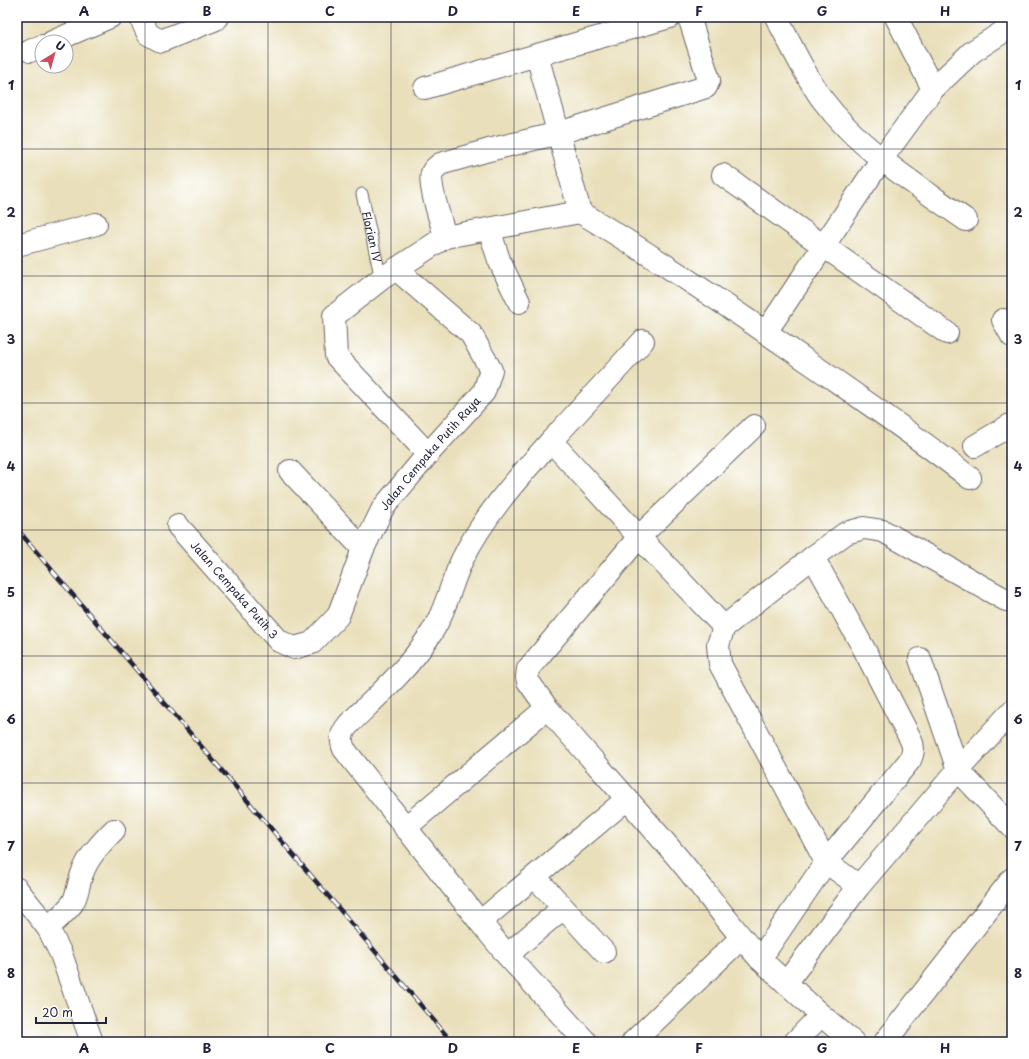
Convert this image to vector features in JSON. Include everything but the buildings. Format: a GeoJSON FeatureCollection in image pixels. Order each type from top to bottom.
{"type":"FeatureCollection","features":[{"type":"Feature","properties":{"kind":"street"},"geometry":{"type":"LineString","coordinates":[[71,34],[110,17]]}},
{"type":"Feature","properties":{"kind":"street"},"geometry":{"type":"LineString","coordinates":[[140,17],[148,34],[161,41],[218,17]]}},
{"type":"Feature","properties":{"kind":"street"},"geometry":{"type":"LineString","coordinates":[[426,88],[670,17]]}},
{"type":"Feature","properties":{"kind":"street"},"geometry":{"type":"LineString","coordinates":[[445,237],[432,186],[432,173],[440,164],[559,133],[706,87],[709,80],[689,17]]}},
{"type":"Feature","properties":{"kind":"street"},"geometry":{"type":"LineString","coordinates":[[776,17],[822,99],[841,122],[880,160],[966,220]]}},
{"type":"Feature","properties":{"kind":"street"},"geometry":{"type":"LineString","coordinates":[[896,17],[933,90]]}},
{"type":"Feature","properties":{"kind":"street"},"geometry":{"type":"LineString","coordinates":[[766,332],[880,160],[933,90],[972,52],[1012,26]]}},
{"type":"Feature","properties":{"kind":"street"},"geometry":{"type":"LineString","coordinates":[[537,55],[580,212]]}},
{"type":"Feature","properties":{"kind":"street"},"geometry":{"type":"LineString","coordinates":[[723,175],[947,333]]}},
{"type":"Feature","properties":{"kind":"street"},"geometry":{"type":"LineString","coordinates":[[428,454],[336,356],[334,316],[389,274],[445,237],[580,212],[614,232],[766,332],[901,425],[970,478]]}},
{"type":"Feature","properties":{"kind":"street"},"geometry":{"type":"LineString","coordinates":[[17,245],[96,224]]}},
{"type":"Feature","properties":{"kind":"street"},"geometry":{"type":"LineString","coordinates":[[489,229],[499,260],[519,302]]}},
{"type":"Feature","properties":{"kind":"street","name":"Jalan Cempaka Putih Raya"},"geometry":{"type":"LineString","coordinates":[[294,648],[312,643],[338,616],[363,549],[383,508],[428,454],[484,392],[492,370],[471,334],[389,274]]}},
{"type":"Feature","properties":{"kind":"street"},"geometry":{"type":"LineString","coordinates":[[586,1042],[480,922],[344,749],[341,740],[342,732],[348,725],[410,664],[426,642],[443,612],[462,561],[476,534],[496,505],[551,441],[643,341]]}},
{"type":"Feature","properties":{"kind":"street"},"geometry":{"type":"LineString","coordinates":[[975,446],[1012,424]]}},
{"type":"Feature","properties":{"kind":"street"},"geometry":{"type":"LineString","coordinates":[[754,426],[639,537],[528,669],[527,676],[528,681],[546,708],[683,864],[741,938],[760,959],[853,1042]]}},
{"type":"Feature","properties":{"kind":"street"},"geometry":{"type":"LineString","coordinates":[[551,441],[724,627]]}},
{"type":"Feature","properties":{"kind":"street"},"geometry":{"type":"LineString","coordinates":[[290,471],[363,549]]}},
{"type":"Feature","properties":{"kind":"street","name":"Jalan Cempaka Putih 3"},"geometry":{"type":"LineString","coordinates":[[178,526],[278,641],[294,648]]}},
{"type":"Feature","properties":{"kind":"street"},"geometry":{"type":"LineString","coordinates":[[844,875],[720,664],[718,645],[724,627],[812,557],[846,533],[864,528],[883,531],[1006,600],[1012,601]]}},
{"type":"Feature","properties":{"kind":"street"},"geometry":{"type":"LineString","coordinates":[[786,983],[844,875],[913,753],[913,746],[864,649],[812,557]]}},
{"type":"Feature","properties":{"kind":"street"},"geometry":{"type":"LineString","coordinates":[[920,659],[958,770],[1012,827]]}},
{"type":"Feature","properties":{"kind":"street"},"geometry":{"type":"LineString","coordinates":[[405,828],[546,708]]}},
{"type":"Feature","properties":{"kind":"street"},"geometry":{"type":"LineString","coordinates":[[760,959],[844,875],[958,770],[1012,711]]}},
{"type":"Feature","properties":{"kind":"street"},"geometry":{"type":"LineString","coordinates":[[480,922],[627,799]]}},
{"type":"Feature","properties":{"kind":"street"},"geometry":{"type":"LineString","coordinates":[[48,928],[72,904],[85,865],[114,830]]}},
{"type":"Feature","properties":{"kind":"street"},"geometry":{"type":"LineString","coordinates":[[535,876],[604,952]]}},
{"type":"Feature","properties":{"kind":"street"},"geometry":{"type":"LineString","coordinates":[[884,1042],[1012,879]]}},
{"type":"Feature","properties":{"kind":"street"},"geometry":{"type":"LineString","coordinates":[[17,890],[48,928],[61,954],[92,1042]]}},
{"type":"Feature","properties":{"kind":"street"},"geometry":{"type":"LineString","coordinates":[[508,955],[563,908]]}},
{"type":"Feature","properties":{"kind":"street"},"geometry":{"type":"LineString","coordinates":[[633,1042],[741,938]]}},
{"type":"Feature","properties":{"kind":"street"},"geometry":{"type":"LineString","coordinates":[[796,1042],[821,1015]]}},
{"type":"Feature","properties":{"kind":"lane","name":"Florian IV"},"geometry":{"type":"LineString","coordinates":[[362,194],[389,274]]}},
{"type":"Feature","properties":{"kind":"railway"},"geometry":{"type":"LineString","coordinates":[[17,529],[452,1042]]}}]}
